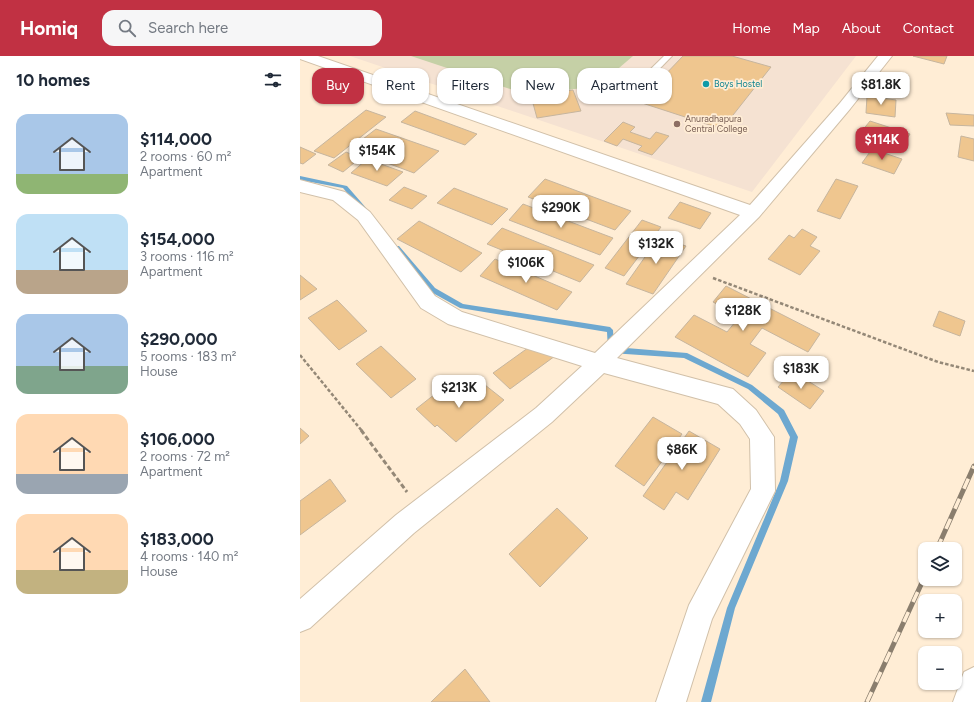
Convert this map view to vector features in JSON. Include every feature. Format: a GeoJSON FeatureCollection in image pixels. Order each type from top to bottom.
{"type":"FeatureCollection","features":[{"type":"Feature","properties":{"kind":"street"},"geometry":{"type":"LineString","coordinates":[[304,56],[753,213]]}},
{"type":"Feature","properties":{"kind":"street"},"geometry":{"type":"LineString","coordinates":[[300,618],[421,510],[540,419],[600,363],[616,345],[753,213],[885,56]]}},
{"type":"Feature","properties":{"kind":"street"},"geometry":{"type":"LineString","coordinates":[[300,186],[339,196],[364,216],[428,302],[455,318],[600,363],[725,396],[748,417],[762,437],[763,490],[699,615],[671,702]]}},
{"type":"Feature","properties":{"kind":"street"},"geometry":{"type":"LineString","coordinates":[[968,702],[974,682]]}},
{"type":"Feature","properties":{"kind":"lane"},"geometry":{"type":"LineString","coordinates":[[656,68],[668,56]]}},
{"type":"Feature","properties":{"kind":"path"},"geometry":{"type":"LineString","coordinates":[[693,270],[938,362],[974,371]]}},
{"type":"Feature","properties":{"kind":"path"},"geometry":{"type":"LineString","coordinates":[[300,355],[356,422],[421,510]]}},
{"type":"Feature","properties":{"kind":"shaded area","name":"Anuradhapura Central College"},"geometry":{"type":"Polygon","coordinates":[[[350,56],[856,56],[752,192],[492,104],[503,104],[503,68],[437,68],[437,85],[429,83],[429,68],[385,68],[350,56]]]}},
{"type":"Feature","properties":{"kind":"green space"},"geometry":{"type":"Polygon","coordinates":[[[411,56],[633,56],[619,68],[577,68],[577,89],[569,90],[569,68],[511,68],[511,89],[503,87],[503,68],[447,68],[411,56]]]}},
{"type":"Feature","properties":{"kind":"building","name":"Boys Hostel"},"geometry":{"type":"Polygon","coordinates":[[[683,56],[732,56],[771,67],[722,129],[645,104],[672,104],[672,68],[683,56]]]}},
{"type":"Feature","properties":{"kind":"building"},"geometry":{"type":"Polygon","coordinates":[[[913,56],[947,56],[944,64],[913,56]]]}},
{"type":"Feature","properties":{"kind":"building"},"geometry":{"type":"Polygon","coordinates":[[[573,90],[577,104],[581,111],[537,118],[533,104],[569,104],[569,91],[573,90]]]}},
{"type":"Feature","properties":{"kind":"building"},"geometry":{"type":"Polygon","coordinates":[[[867,96],[896,100],[895,117],[866,113],[867,96]]]}},
{"type":"Feature","properties":{"kind":"building"},"geometry":{"type":"Polygon","coordinates":[[[366,110],[386,117],[334,158],[314,151],[366,110]]]}},
{"type":"Feature","properties":{"kind":"building"},"geometry":{"type":"Polygon","coordinates":[[[415,111],[477,134],[465,145],[401,122],[415,111]]]}},
{"type":"Feature","properties":{"kind":"building"},"geometry":{"type":"Polygon","coordinates":[[[946,113],[974,115],[974,126],[950,125],[946,113]]]}},
{"type":"Feature","properties":{"kind":"building"},"geometry":{"type":"Polygon","coordinates":[[[870,121],[910,134],[899,151],[858,136],[870,121]]]}},
{"type":"Feature","properties":{"kind":"building"},"geometry":{"type":"Polygon","coordinates":[[[623,122],[635,127],[630,132],[650,139],[656,132],[669,136],[652,155],[638,150],[642,146],[623,139],[617,146],[604,141],[623,122]]]}},
{"type":"Feature","properties":{"kind":"building"},"geometry":{"type":"Polygon","coordinates":[[[376,129],[439,151],[414,173],[350,149],[376,129]]]}},
{"type":"Feature","properties":{"kind":"building"},"geometry":{"type":"Polygon","coordinates":[[[961,136],[974,139],[974,161],[958,157],[961,136]]]}},
{"type":"Feature","properties":{"kind":"building"},"geometry":{"type":"Polygon","coordinates":[[[300,147],[316,154],[303,164],[300,163],[300,147]]]}},
{"type":"Feature","properties":{"kind":"building"},"geometry":{"type":"Polygon","coordinates":[[[872,149],[902,159],[894,174],[862,163],[872,149]]]}},
{"type":"Feature","properties":{"kind":"building"},"geometry":{"type":"Polygon","coordinates":[[[346,152],[360,158],[343,172],[328,165],[346,152]]]}},
{"type":"Feature","properties":{"kind":"building"},"geometry":{"type":"Polygon","coordinates":[[[367,159],[403,172],[387,186],[351,173],[367,159]]]}},
{"type":"Feature","properties":{"kind":"building"},"geometry":{"type":"Polygon","coordinates":[[[545,179],[631,211],[615,230],[528,197],[545,179]]]}},
{"type":"Feature","properties":{"kind":"building"},"geometry":{"type":"Polygon","coordinates":[[[836,179],[858,186],[840,219],[817,211],[836,179]]]}},
{"type":"Feature","properties":{"kind":"building"},"geometry":{"type":"Polygon","coordinates":[[[404,187],[427,196],[412,209],[389,200],[404,187]]]}},
{"type":"Feature","properties":{"kind":"building"},"geometry":{"type":"Polygon","coordinates":[[[454,188],[508,209],[492,225],[437,203],[454,188]]]}},
{"type":"Feature","properties":{"kind":"building"},"geometry":{"type":"Polygon","coordinates":[[[680,202],[711,213],[700,229],[668,218],[680,202]]]}},
{"type":"Feature","properties":{"kind":"building"},"geometry":{"type":"Polygon","coordinates":[[[523,204],[613,238],[600,255],[509,220],[523,204]]]}},
{"type":"Feature","properties":{"kind":"building"},"geometry":{"type":"Polygon","coordinates":[[[642,220],[661,227],[624,276],[605,268],[642,220]]]}},
{"type":"Feature","properties":{"kind":"building"},"geometry":{"type":"Polygon","coordinates":[[[419,221],[482,253],[461,272],[397,239],[419,221]]]}},
{"type":"Feature","properties":{"kind":"building"},"geometry":{"type":"Polygon","coordinates":[[[502,228],[594,265],[580,282],[487,244],[502,228]]]}},
{"type":"Feature","properties":{"kind":"building"},"geometry":{"type":"Polygon","coordinates":[[[802,229],[817,237],[810,246],[820,251],[800,275],[768,259],[789,235],[794,238],[802,229]]]}},
{"type":"Feature","properties":{"kind":"building"},"geometry":{"type":"Polygon","coordinates":[[[659,237],[686,246],[653,294],[626,284],[659,237]]]}},
{"type":"Feature","properties":{"kind":"building"},"geometry":{"type":"Polygon","coordinates":[[[495,259],[572,292],[557,310],[480,276],[495,259]]]}},
{"type":"Feature","properties":{"kind":"building"},"geometry":{"type":"Polygon","coordinates":[[[300,275],[317,289],[300,300],[300,275]]]}},
{"type":"Feature","properties":{"kind":"building"},"geometry":{"type":"Polygon","coordinates":[[[726,286],[820,334],[808,352],[762,328],[750,344],[766,353],[748,377],[675,337],[694,315],[727,332],[740,316],[713,302],[726,286]]]}},
{"type":"Feature","properties":{"kind":"building"},"geometry":{"type":"Polygon","coordinates":[[[337,300],[367,331],[339,350],[308,318],[337,300]]]}},
{"type":"Feature","properties":{"kind":"building"},"geometry":{"type":"Polygon","coordinates":[[[939,311],[965,321],[960,336],[933,326],[939,311]]]}},
{"type":"Feature","properties":{"kind":"building"},"geometry":{"type":"Polygon","coordinates":[[[539,340],[555,356],[510,389],[493,373],[539,340]]]}},
{"type":"Feature","properties":{"kind":"building"},"geometry":{"type":"Polygon","coordinates":[[[381,346],[416,379],[391,398],[356,364],[381,346]]]}},
{"type":"Feature","properties":{"kind":"building"},"geometry":{"type":"Polygon","coordinates":[[[792,371],[824,391],[810,409],[778,387],[792,371]]]}},
{"type":"Feature","properties":{"kind":"building"},"geometry":{"type":"Polygon","coordinates":[[[480,381],[504,400],[456,442],[437,425],[435,427],[416,409],[449,383],[463,395],[480,381]]]}},
{"type":"Feature","properties":{"kind":"building"},"geometry":{"type":"Polygon","coordinates":[[[653,417],[682,434],[644,486],[615,466],[653,417]]]}},
{"type":"Feature","properties":{"kind":"building"},"geometry":{"type":"Polygon","coordinates":[[[300,428],[309,436],[300,444],[300,428]]]}},
{"type":"Feature","properties":{"kind":"building"},"geometry":{"type":"Polygon","coordinates":[[[689,431],[720,449],[688,500],[676,492],[664,510],[643,496],[689,431]]]}},
{"type":"Feature","properties":{"kind":"building"},"geometry":{"type":"Polygon","coordinates":[[[330,479],[346,501],[300,535],[300,501],[330,479]]]}},
{"type":"Feature","properties":{"kind":"building"},"geometry":{"type":"Polygon","coordinates":[[[557,508],[588,538],[540,587],[509,554],[557,508]]]}},
{"type":"Feature","properties":{"kind":"building"},"geometry":{"type":"Polygon","coordinates":[[[465,669],[490,702],[431,702],[465,669]]]}},
{"type":"Feature","properties":{"kind":"waterway"},"geometry":{"type":"LineString","coordinates":[[300,178],[345,187],[364,209]]}},
{"type":"Feature","properties":{"kind":"waterway"},"geometry":{"type":"LineString","coordinates":[[397,248],[433,290],[462,306],[610,330],[611,350],[685,355],[750,387],[781,412],[794,437],[784,481],[731,608],[706,702]]}},
{"type":"Feature","properties":{"kind":"railway"},"geometry":{"type":"LineString","coordinates":[[940,542],[974,466]]}},
{"type":"Feature","properties":{"kind":"railway"},"geometry":{"type":"LineString","coordinates":[[867,702],[920,586]]}},
{"type":"Feature","properties":{"kind":"place","name":"Boys Hostel"},"geometry":{"type":"Point","coordinates":[706,84]}},
{"type":"Feature","properties":{"kind":"place","name":"Anuradhapura Central College"},"geometry":{"type":"Point","coordinates":[677,124]}}]}
